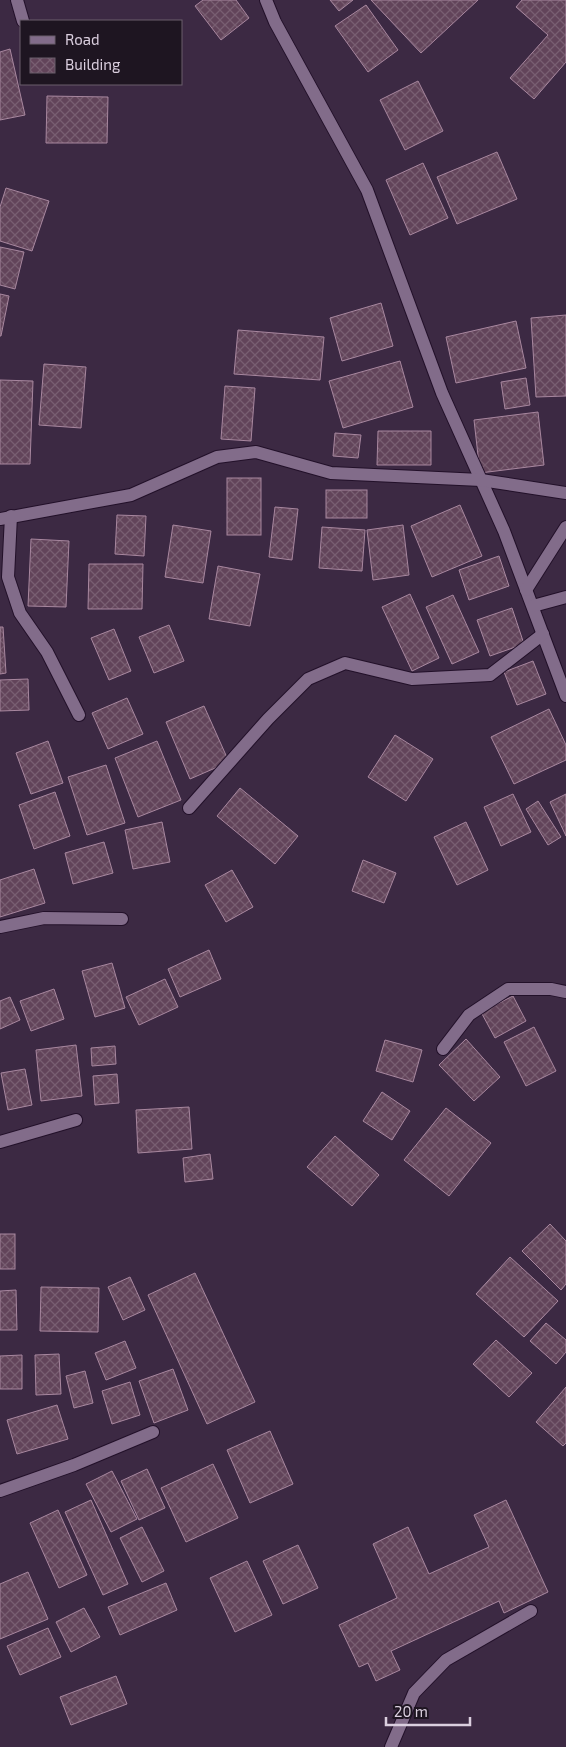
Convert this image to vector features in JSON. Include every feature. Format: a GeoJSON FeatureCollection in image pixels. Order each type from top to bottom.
{"type":"FeatureCollection","features":[{"type":"Feature","properties":{"kind":"street"},"geometry":{"type":"LineString","coordinates":[[16,0],[23,20]]}},
{"type":"Feature","properties":{"kind":"street"},"geometry":{"type":"LineString","coordinates":[[266,0],[274,22],[367,190],[442,393],[482,480],[533,606],[566,696]]}},
{"type":"Feature","properties":{"kind":"street"},"geometry":{"type":"LineString","coordinates":[[79,715],[47,652],[20,613],[8,577],[5,518],[131,495],[216,457],[256,452],[331,473],[482,480],[566,493]]}},
{"type":"Feature","properties":{"kind":"street"},"geometry":{"type":"LineString","coordinates":[[526,590],[566,527]]}},
{"type":"Feature","properties":{"kind":"street"},"geometry":{"type":"LineString","coordinates":[[533,606],[566,597]]}},
{"type":"Feature","properties":{"kind":"street"},"geometry":{"type":"LineString","coordinates":[[189,808],[268,719],[308,679],[345,663],[412,678],[490,675],[543,634]]}},
{"type":"Feature","properties":{"kind":"street"},"geometry":{"type":"LineString","coordinates":[[0,927],[44,918],[122,919]]}},
{"type":"Feature","properties":{"kind":"street"},"geometry":{"type":"LineString","coordinates":[[443,1049],[469,1015],[508,989],[551,989],[566,992]]}},
{"type":"Feature","properties":{"kind":"street"},"geometry":{"type":"LineString","coordinates":[[0,1142],[76,1120]]}},
{"type":"Feature","properties":{"kind":"street"},"geometry":{"type":"LineString","coordinates":[[0,1491],[64,1469],[153,1432]]}},
{"type":"Feature","properties":{"kind":"street"},"geometry":{"type":"LineString","coordinates":[[391,1747],[414,1693],[446,1660],[531,1611]]}},
{"type":"Feature","properties":{"kind":"building"},"geometry":{"type":"Polygon","coordinates":[[[203,0],[236,0],[249,18],[221,40],[195,6],[203,0]]]}},
{"type":"Feature","properties":{"kind":"building"},"geometry":{"type":"Polygon","coordinates":[[[330,0],[353,0],[339,11],[330,0]]]}},
{"type":"Feature","properties":{"kind":"building"},"geometry":{"type":"Polygon","coordinates":[[[371,0],[478,0],[421,53],[371,0]]]}},
{"type":"Feature","properties":{"kind":"building"},"geometry":{"type":"Polygon","coordinates":[[[522,0],[566,0],[566,62],[534,99],[510,78],[548,35],[516,7],[522,0]]]}},
{"type":"Feature","properties":{"kind":"building"},"geometry":{"type":"Polygon","coordinates":[[[366,5],[398,50],[368,72],[335,26],[366,5]]]}},
{"type":"Feature","properties":{"kind":"building"},"geometry":{"type":"Polygon","coordinates":[[[10,49],[25,115],[0,120],[0,52],[10,49]]]}},
{"type":"Feature","properties":{"kind":"building"},"geometry":{"type":"Polygon","coordinates":[[[418,81],[443,131],[405,150],[380,100],[418,81]]]}},
{"type":"Feature","properties":{"kind":"building"},"geometry":{"type":"Polygon","coordinates":[[[47,96],[108,97],[107,143],[46,143],[47,96]]]}},
{"type":"Feature","properties":{"kind":"building"},"geometry":{"type":"Polygon","coordinates":[[[497,152],[517,199],[457,224],[437,177],[497,152]]]}},
{"type":"Feature","properties":{"kind":"building"},"geometry":{"type":"Polygon","coordinates":[[[423,163],[448,218],[410,235],[386,180],[423,163]]]}},
{"type":"Feature","properties":{"kind":"building"},"geometry":{"type":"Polygon","coordinates":[[[6,188],[49,201],[32,251],[0,241],[0,207],[6,188]]]}},
{"type":"Feature","properties":{"kind":"building"},"geometry":{"type":"Polygon","coordinates":[[[0,247],[24,252],[15,289],[0,285],[0,247]]]}},
{"type":"Feature","properties":{"kind":"building"},"geometry":{"type":"Polygon","coordinates":[[[0,294],[9,296],[1,336],[0,336],[0,294]]]}},
{"type":"Feature","properties":{"kind":"building"},"geometry":{"type":"Polygon","coordinates":[[[381,303],[393,346],[342,361],[330,318],[381,303]]]}},
{"type":"Feature","properties":{"kind":"building"},"geometry":{"type":"Polygon","coordinates":[[[566,315],[566,396],[536,397],[531,318],[566,315]]]}},
{"type":"Feature","properties":{"kind":"building"},"geometry":{"type":"Polygon","coordinates":[[[516,321],[526,368],[456,383],[446,337],[516,321]]]}},
{"type":"Feature","properties":{"kind":"building"},"geometry":{"type":"Polygon","coordinates":[[[238,330],[324,337],[320,380],[234,374],[238,330]]]}},
{"type":"Feature","properties":{"kind":"building"},"geometry":{"type":"Polygon","coordinates":[[[400,361],[413,407],[343,428],[329,381],[400,361]]]}},
{"type":"Feature","properties":{"kind":"building"},"geometry":{"type":"Polygon","coordinates":[[[44,364],[86,367],[81,428],[39,425],[44,364]]]}},
{"type":"Feature","properties":{"kind":"building"},"geometry":{"type":"Polygon","coordinates":[[[526,378],[530,405],[505,409],[501,382],[526,378]]]}},
{"type":"Feature","properties":{"kind":"building"},"geometry":{"type":"Polygon","coordinates":[[[0,380],[33,381],[30,464],[0,464],[0,380]]]}},
{"type":"Feature","properties":{"kind":"building"},"geometry":{"type":"Polygon","coordinates":[[[225,386],[255,388],[251,441],[221,439],[225,386]]]}},
{"type":"Feature","properties":{"kind":"building"},"geometry":{"type":"Polygon","coordinates":[[[538,412],[544,465],[480,473],[474,420],[538,412]]]}},
{"type":"Feature","properties":{"kind":"building"},"geometry":{"type":"Polygon","coordinates":[[[378,431],[431,431],[431,465],[377,465],[378,431]]]}},
{"type":"Feature","properties":{"kind":"building"},"geometry":{"type":"Polygon","coordinates":[[[335,433],[361,435],[358,458],[333,456],[335,433]]]}},
{"type":"Feature","properties":{"kind":"building"},"geometry":{"type":"Polygon","coordinates":[[[227,478],[261,478],[261,535],[227,535],[227,478]]]}},
{"type":"Feature","properties":{"kind":"building"},"geometry":{"type":"Polygon","coordinates":[[[326,490],[367,490],[367,518],[326,518],[326,490]]]}},
{"type":"Feature","properties":{"kind":"building"},"geometry":{"type":"Polygon","coordinates":[[[460,505],[482,556],[432,577],[411,526],[460,505]]]}},
{"type":"Feature","properties":{"kind":"building"},"geometry":{"type":"Polygon","coordinates":[[[275,507],[298,509],[292,560],[269,557],[275,507]]]}},
{"type":"Feature","properties":{"kind":"building"},"geometry":{"type":"Polygon","coordinates":[[[117,515],[146,516],[144,556],[115,554],[117,515]]]}},
{"type":"Feature","properties":{"kind":"building"},"geometry":{"type":"Polygon","coordinates":[[[173,525],[211,531],[203,583],[165,577],[173,525]]]}},
{"type":"Feature","properties":{"kind":"building"},"geometry":{"type":"Polygon","coordinates":[[[403,525],[409,575],[373,580],[367,530],[403,525]]]}},
{"type":"Feature","properties":{"kind":"building"},"geometry":{"type":"Polygon","coordinates":[[[322,527],[365,530],[362,571],[319,568],[322,527]]]}},
{"type":"Feature","properties":{"kind":"building"},"geometry":{"type":"Polygon","coordinates":[[[31,539],[69,541],[66,607],[28,606],[31,539]]]}},
{"type":"Feature","properties":{"kind":"building"},"geometry":{"type":"Polygon","coordinates":[[[499,556],[509,586],[469,600],[459,570],[499,556]]]}},
{"type":"Feature","properties":{"kind":"building"},"geometry":{"type":"Polygon","coordinates":[[[89,564],[143,564],[142,609],[88,609],[89,564]]]}},
{"type":"Feature","properties":{"kind":"building"},"geometry":{"type":"Polygon","coordinates":[[[218,566],[260,574],[250,626],[209,619],[218,566]]]}},
{"type":"Feature","properties":{"kind":"building"},"geometry":{"type":"Polygon","coordinates":[[[410,594],[439,658],[412,671],[382,607],[410,594]]]}},
{"type":"Feature","properties":{"kind":"building"},"geometry":{"type":"Polygon","coordinates":[[[453,595],[479,652],[452,664],[426,607],[453,595]]]}},
{"type":"Feature","properties":{"kind":"building"},"geometry":{"type":"Polygon","coordinates":[[[512,608],[524,644],[490,656],[477,620],[512,608]]]}},
{"type":"Feature","properties":{"kind":"building"},"geometry":{"type":"Polygon","coordinates":[[[169,625],[184,661],[154,673],[139,637],[169,625]]]}},
{"type":"Feature","properties":{"kind":"building"},"geometry":{"type":"Polygon","coordinates":[[[0,627],[3,627],[6,673],[0,674],[0,627]]]}},
{"type":"Feature","properties":{"kind":"building"},"geometry":{"type":"Polygon","coordinates":[[[114,629],[131,671],[109,680],[91,638],[114,629]]]}},
{"type":"Feature","properties":{"kind":"building"},"geometry":{"type":"Polygon","coordinates":[[[533,661],[546,694],[517,705],[504,672],[533,661]]]}},
{"type":"Feature","properties":{"kind":"building"},"geometry":{"type":"Polygon","coordinates":[[[28,679],[29,710],[0,711],[0,680],[28,679]]]}},
{"type":"Feature","properties":{"kind":"building"},"geometry":{"type":"Polygon","coordinates":[[[127,698],[143,734],[108,749],[92,713],[127,698]]]}},
{"type":"Feature","properties":{"kind":"building"},"geometry":{"type":"Polygon","coordinates":[[[204,706],[229,762],[190,779],[166,722],[204,706]]]}},
{"type":"Feature","properties":{"kind":"building"},"geometry":{"type":"Polygon","coordinates":[[[549,709],[566,745],[566,760],[514,784],[491,737],[549,709]]]}},
{"type":"Feature","properties":{"kind":"building"},"geometry":{"type":"Polygon","coordinates":[[[395,735],[433,759],[406,801],[368,777],[395,735]]]}},
{"type":"Feature","properties":{"kind":"building"},"geometry":{"type":"Polygon","coordinates":[[[48,741],[63,783],[31,794],[16,753],[48,741]]]}},
{"type":"Feature","properties":{"kind":"building"},"geometry":{"type":"Polygon","coordinates":[[[157,741],[181,800],[138,817],[115,758],[157,741]]]}},
{"type":"Feature","properties":{"kind":"building"},"geometry":{"type":"Polygon","coordinates":[[[106,765],[125,823],[87,835],[68,777],[106,765]]]}},
{"type":"Feature","properties":{"kind":"building"},"geometry":{"type":"Polygon","coordinates":[[[240,788],[298,836],[275,864],[217,816],[240,788]]]}},
{"type":"Feature","properties":{"kind":"building"},"geometry":{"type":"Polygon","coordinates":[[[55,792],[70,836],[34,849],[19,805],[55,792]]]}},
{"type":"Feature","properties":{"kind":"building"},"geometry":{"type":"Polygon","coordinates":[[[513,794],[531,832],[501,846],[484,807],[513,794]]]}},
{"type":"Feature","properties":{"kind":"building"},"geometry":{"type":"Polygon","coordinates":[[[566,794],[566,836],[550,802],[566,794]]]}},
{"type":"Feature","properties":{"kind":"building"},"geometry":{"type":"Polygon","coordinates":[[[538,801],[561,837],[548,845],[526,809],[538,801]]]}},
{"type":"Feature","properties":{"kind":"building"},"geometry":{"type":"Polygon","coordinates":[[[162,822],[170,862],[133,869],[125,830],[162,822]]]}},
{"type":"Feature","properties":{"kind":"building"},"geometry":{"type":"Polygon","coordinates":[[[466,822],[488,870],[457,885],[434,837],[466,822]]]}},
{"type":"Feature","properties":{"kind":"building"},"geometry":{"type":"Polygon","coordinates":[[[104,842],[113,873],[73,884],[65,853],[104,842]]]}},
{"type":"Feature","properties":{"kind":"building"},"geometry":{"type":"Polygon","coordinates":[[[363,860],[396,873],[384,903],[352,891],[363,860]]]}},
{"type":"Feature","properties":{"kind":"building"},"geometry":{"type":"Polygon","coordinates":[[[34,869],[45,903],[0,917],[0,880],[34,869]]]}},
{"type":"Feature","properties":{"kind":"building"},"geometry":{"type":"Polygon","coordinates":[[[232,870],[253,907],[226,922],[205,885],[232,870]]]}},
{"type":"Feature","properties":{"kind":"building"},"geometry":{"type":"Polygon","coordinates":[[[209,950],[221,979],[180,997],[168,969],[209,950]]]}},
{"type":"Feature","properties":{"kind":"building"},"geometry":{"type":"Polygon","coordinates":[[[112,963],[125,1008],[95,1017],[82,971],[112,963]]]}},
{"type":"Feature","properties":{"kind":"building"},"geometry":{"type":"Polygon","coordinates":[[[165,979],[178,1007],[139,1025],[126,997],[165,979]]]}},
{"type":"Feature","properties":{"kind":"building"},"geometry":{"type":"Polygon","coordinates":[[[54,989],[64,1019],[31,1031],[20,1001],[54,989]]]}},
{"type":"Feature","properties":{"kind":"building"},"geometry":{"type":"Polygon","coordinates":[[[513,996],[526,1021],[495,1038],[481,1012],[513,996]]]}},
{"type":"Feature","properties":{"kind":"building"},"geometry":{"type":"Polygon","coordinates":[[[10,997],[20,1020],[0,1029],[0,1001],[10,997]]]}},
{"type":"Feature","properties":{"kind":"building"},"geometry":{"type":"Polygon","coordinates":[[[534,1027],[556,1071],[526,1086],[504,1042],[534,1027]]]}},
{"type":"Feature","properties":{"kind":"building"},"geometry":{"type":"Polygon","coordinates":[[[466,1039],[500,1077],[474,1101],[439,1065],[466,1039]]]}},
{"type":"Feature","properties":{"kind":"building"},"geometry":{"type":"Polygon","coordinates":[[[385,1040],[422,1050],[413,1082],[376,1071],[385,1040]]]}},
{"type":"Feature","properties":{"kind":"building"},"geometry":{"type":"Polygon","coordinates":[[[76,1045],[82,1096],[41,1101],[36,1050],[76,1045]]]}},
{"type":"Feature","properties":{"kind":"building"},"geometry":{"type":"Polygon","coordinates":[[[115,1046],[116,1064],[92,1066],[91,1048],[115,1046]]]}},
{"type":"Feature","properties":{"kind":"building"},"geometry":{"type":"Polygon","coordinates":[[[25,1069],[32,1105],[8,1110],[1,1073],[25,1069]]]}},
{"type":"Feature","properties":{"kind":"building"},"geometry":{"type":"Polygon","coordinates":[[[117,1074],[119,1103],[95,1105],[93,1076],[117,1074]]]}},
{"type":"Feature","properties":{"kind":"building"},"geometry":{"type":"Polygon","coordinates":[[[382,1092],[410,1111],[392,1140],[363,1121],[382,1092]]]}},
{"type":"Feature","properties":{"kind":"building"},"geometry":{"type":"Polygon","coordinates":[[[189,1107],[192,1149],[138,1153],[136,1110],[189,1107]]]}},
{"type":"Feature","properties":{"kind":"building"},"geometry":{"type":"Polygon","coordinates":[[[446,1108],[491,1143],[449,1196],[404,1160],[446,1108]]]}},
{"type":"Feature","properties":{"kind":"building"},"geometry":{"type":"Polygon","coordinates":[[[335,1136],[379,1175],[352,1206],[307,1167],[335,1136]]]}},
{"type":"Feature","properties":{"kind":"building"},"geometry":{"type":"Polygon","coordinates":[[[210,1154],[213,1179],[185,1182],[183,1158],[210,1154]]]}},
{"type":"Feature","properties":{"kind":"building"},"geometry":{"type":"Polygon","coordinates":[[[550,1224],[566,1241],[566,1284],[561,1290],[522,1251],[550,1224]]]}},
{"type":"Feature","properties":{"kind":"building"},"geometry":{"type":"Polygon","coordinates":[[[0,1234],[15,1234],[15,1269],[0,1269],[0,1234]]]}},
{"type":"Feature","properties":{"kind":"building"},"geometry":{"type":"Polygon","coordinates":[[[510,1257],[558,1301],[524,1337],[476,1294],[510,1257]]]}},
{"type":"Feature","properties":{"kind":"building"},"geometry":{"type":"Polygon","coordinates":[[[195,1273],[255,1402],[207,1424],[148,1295],[195,1273]]]}},
{"type":"Feature","properties":{"kind":"building"},"geometry":{"type":"Polygon","coordinates":[[[130,1277],[145,1310],[123,1320],[108,1287],[130,1277]]]}},
{"type":"Feature","properties":{"kind":"building"},"geometry":{"type":"Polygon","coordinates":[[[41,1287],[99,1288],[98,1332],[40,1331],[41,1287]]]}},
{"type":"Feature","properties":{"kind":"building"},"geometry":{"type":"Polygon","coordinates":[[[16,1290],[17,1330],[0,1330],[0,1291],[16,1290]]]}},
{"type":"Feature","properties":{"kind":"building"},"geometry":{"type":"Polygon","coordinates":[[[546,1323],[566,1340],[566,1352],[556,1364],[530,1341],[546,1323]]]}},
{"type":"Feature","properties":{"kind":"building"},"geometry":{"type":"Polygon","coordinates":[[[496,1340],[532,1373],[509,1397],[473,1364],[496,1340]]]}},
{"type":"Feature","properties":{"kind":"building"},"geometry":{"type":"Polygon","coordinates":[[[125,1341],[136,1368],[106,1380],[95,1353],[125,1341]]]}},
{"type":"Feature","properties":{"kind":"building"},"geometry":{"type":"Polygon","coordinates":[[[59,1354],[61,1394],[36,1395],[35,1355],[59,1354]]]}},
{"type":"Feature","properties":{"kind":"building"},"geometry":{"type":"Polygon","coordinates":[[[22,1355],[22,1389],[0,1389],[0,1356],[22,1355]]]}},
{"type":"Feature","properties":{"kind":"building"},"geometry":{"type":"Polygon","coordinates":[[[173,1369],[188,1410],[154,1423],[139,1381],[173,1369]]]}},
{"type":"Feature","properties":{"kind":"building"},"geometry":{"type":"Polygon","coordinates":[[[85,1371],[93,1403],[74,1408],[66,1376],[85,1371]]]}},
{"type":"Feature","properties":{"kind":"building"},"geometry":{"type":"Polygon","coordinates":[[[130,1382],[140,1415],[112,1424],[102,1391],[130,1382]]]}},
{"type":"Feature","properties":{"kind":"building"},"geometry":{"type":"Polygon","coordinates":[[[566,1387],[566,1443],[563,1446],[536,1422],[566,1387]]]}},
{"type":"Feature","properties":{"kind":"building"},"geometry":{"type":"Polygon","coordinates":[[[57,1405],[68,1439],[17,1454],[7,1420],[57,1405]]]}},
{"type":"Feature","properties":{"kind":"building"},"geometry":{"type":"Polygon","coordinates":[[[270,1431],[293,1484],[250,1503],[227,1450],[270,1431]]]}},
{"type":"Feature","properties":{"kind":"building"},"geometry":{"type":"Polygon","coordinates":[[[213,1464],[238,1518],[186,1542],[161,1488],[213,1464]]]}},
{"type":"Feature","properties":{"kind":"building"},"geometry":{"type":"Polygon","coordinates":[[[147,1469],[165,1508],[139,1520],[121,1481],[147,1469]]]}},
{"type":"Feature","properties":{"kind":"building"},"geometry":{"type":"Polygon","coordinates":[[[112,1471],[137,1519],[111,1532],[86,1484],[112,1471]]]}},
{"type":"Feature","properties":{"kind":"building"},"geometry":{"type":"Polygon","coordinates":[[[91,1500],[128,1584],[103,1595],[65,1512],[91,1500]]]}},
{"type":"Feature","properties":{"kind":"building"},"geometry":{"type":"Polygon","coordinates":[[[506,1500],[548,1592],[504,1613],[499,1601],[391,1651],[400,1670],[376,1681],[368,1663],[359,1667],[339,1625],[397,1598],[373,1544],[408,1527],[429,1574],[489,1547],[474,1515],[506,1500]]]}},
{"type":"Feature","properties":{"kind":"building"},"geometry":{"type":"Polygon","coordinates":[[[58,1510],[87,1575],[59,1588],[30,1523],[58,1510]]]}},
{"type":"Feature","properties":{"kind":"building"},"geometry":{"type":"Polygon","coordinates":[[[142,1527],[164,1571],[142,1582],[120,1538],[142,1527]]]}},
{"type":"Feature","properties":{"kind":"building"},"geometry":{"type":"Polygon","coordinates":[[[298,1545],[318,1588],[283,1604],[263,1561],[298,1545]]]}},
{"type":"Feature","properties":{"kind":"building"},"geometry":{"type":"Polygon","coordinates":[[[247,1561],[272,1615],[235,1632],[210,1578],[247,1561]]]}},
{"type":"Feature","properties":{"kind":"building"},"geometry":{"type":"Polygon","coordinates":[[[28,1572],[48,1619],[0,1639],[0,1584],[28,1572]]]}},
{"type":"Feature","properties":{"kind":"building"},"geometry":{"type":"Polygon","coordinates":[[[166,1583],[177,1610],[120,1635],[108,1607],[166,1583]]]}},
{"type":"Feature","properties":{"kind":"building"},"geometry":{"type":"Polygon","coordinates":[[[84,1608],[100,1637],[71,1652],[56,1622],[84,1608]]]}},
{"type":"Feature","properties":{"kind":"building"},"geometry":{"type":"Polygon","coordinates":[[[48,1628],[61,1657],[20,1675],[7,1646],[48,1628]]]}},
{"type":"Feature","properties":{"kind":"building"},"geometry":{"type":"Polygon","coordinates":[[[116,1676],[127,1704],[71,1725],[60,1697],[116,1676]]]}}]}
